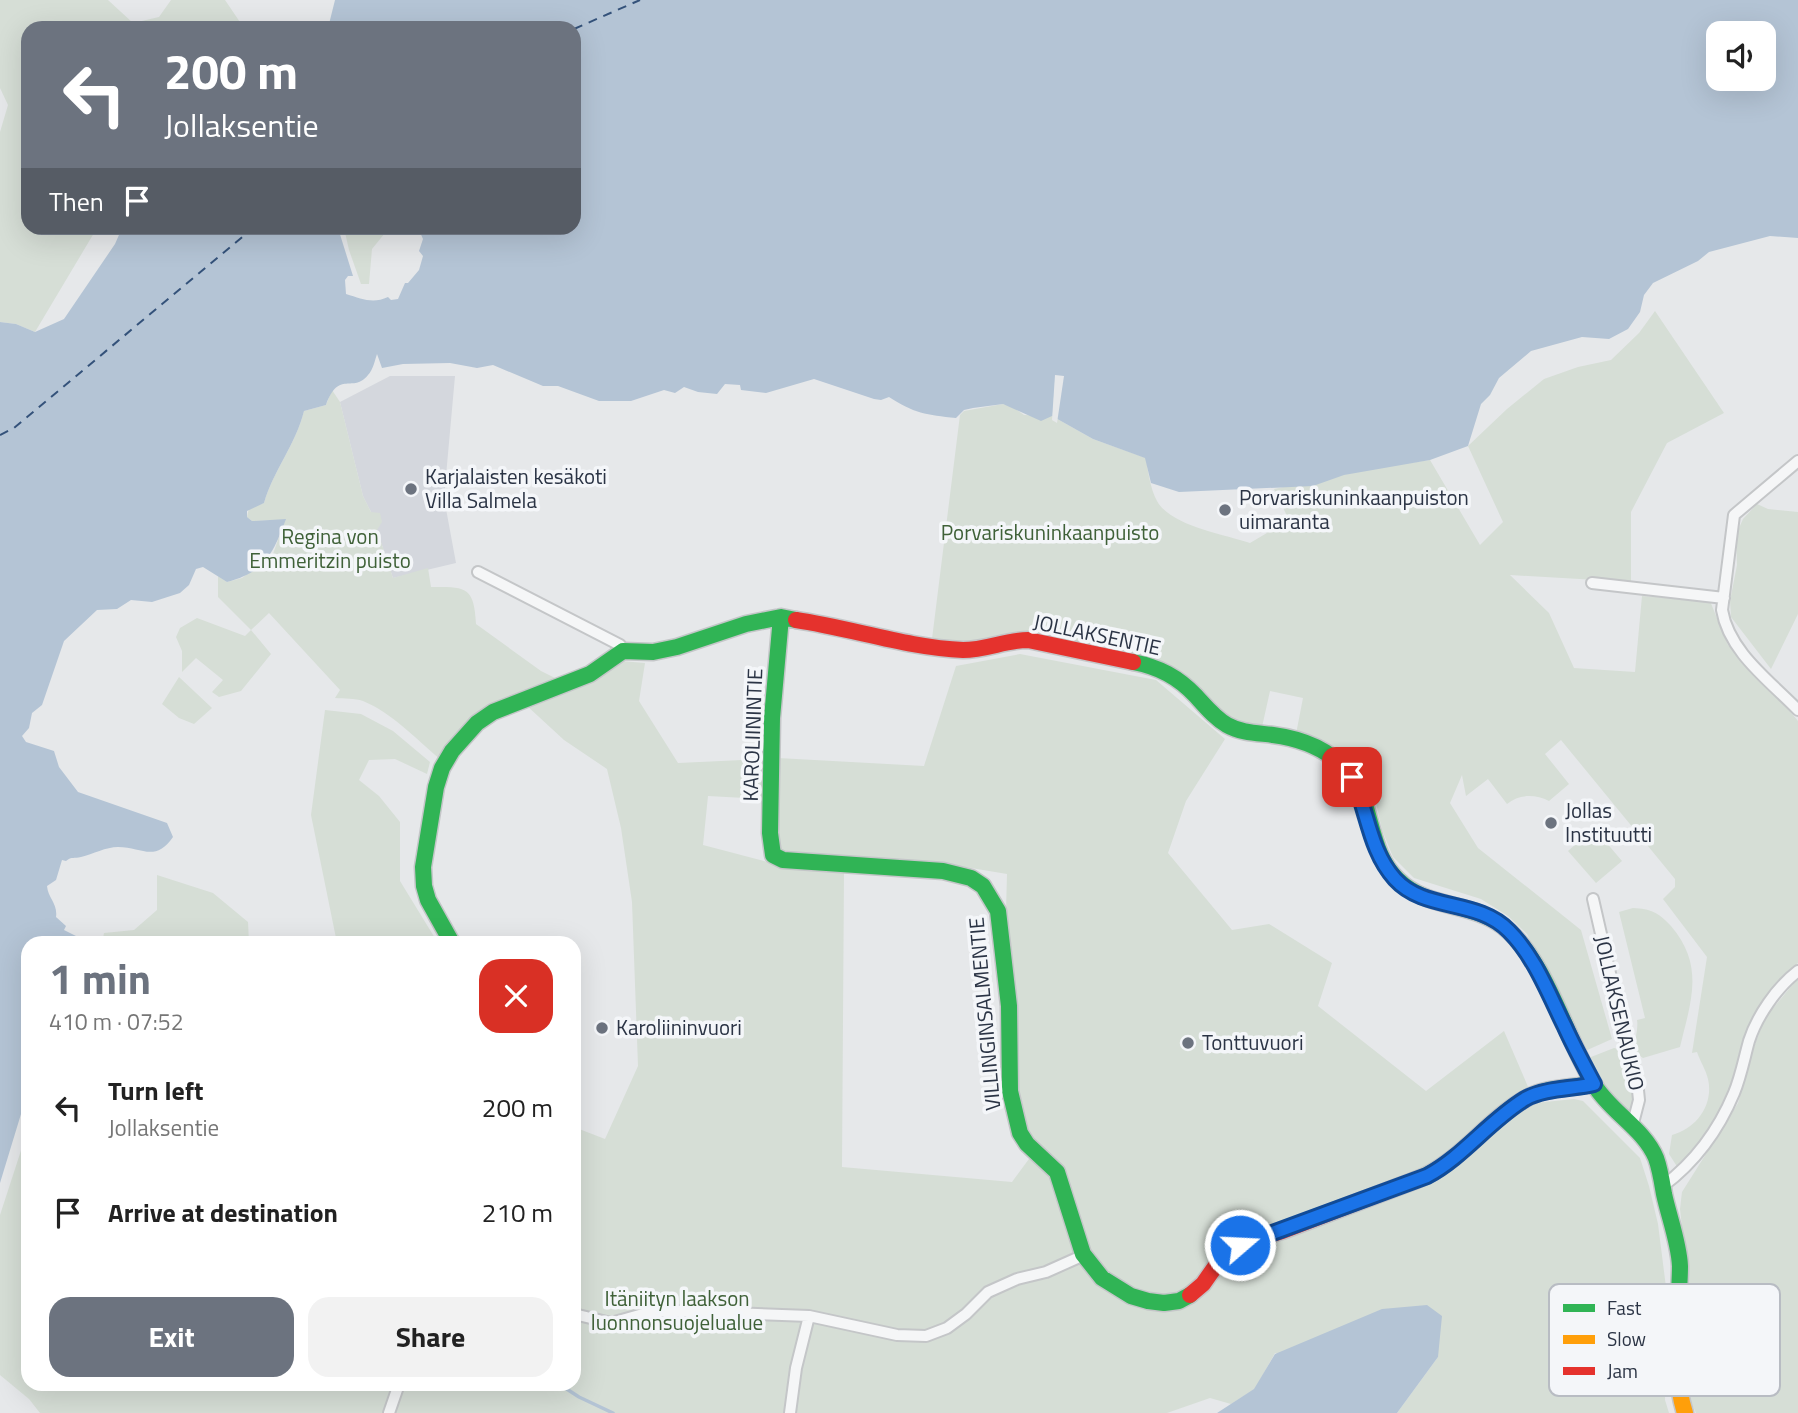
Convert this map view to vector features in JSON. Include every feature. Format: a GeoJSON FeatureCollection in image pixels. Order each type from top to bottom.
{"type":"FeatureCollection","features":[{"type":"Feature","properties":{"kind":"street"},"geometry":{"type":"LineString","coordinates":[[1798,461],[1734,515],[1722,610],[1724,623],[1739,650],[1798,710]]}},
{"type":"Feature","properties":{"kind":"street"},"geometry":{"type":"LineString","coordinates":[[448,936],[428,900],[423,867],[436,786],[452,751],[477,723],[493,712],[590,674],[623,651],[620,645],[478,572]]}},
{"type":"Feature","properties":{"kind":"street"},"geometry":{"type":"LineString","coordinates":[[1592,583],[1724,598]]}},
{"type":"Feature","properties":{"kind":"street","name":"JOLLAKSENTIE"},"geometry":{"type":"LineString","coordinates":[[623,651],[653,652],[677,647],[746,624],[781,617],[930,646],[966,650],[1011,640],[1028,640],[1142,663],[1170,674],[1186,686],[1215,717],[1228,725],[1257,734],[1303,740],[1317,746],[1352,777],[1359,792],[1375,850],[1396,880],[1422,897],[1465,906],[1494,919],[1521,943],[1594,1084],[1615,1113],[1649,1143],[1656,1158],[1679,1264],[1679,1284]]}},
{"type":"Feature","properties":{"kind":"street","name":"KAROLIININTIE"},"geometry":{"type":"LineString","coordinates":[[773,855],[770,833],[772,718],[781,617]]}},
{"type":"Feature","properties":{"kind":"street","name":"VILLINGINSALMENTIE"},"geometry":{"type":"LineString","coordinates":[[773,855],[783,860],[967,875],[982,883],[992,895],[999,911],[1010,1018],[1009,1066],[1013,1111],[1020,1133],[1027,1143],[1049,1161],[1056,1172],[1084,1255]]}},
{"type":"Feature","properties":{"kind":"street","name":"JOLLAKSENAUKIO"},"geometry":{"type":"LineString","coordinates":[[1593,900],[1626,1043],[1636,1072],[1639,1100],[1632,1127]]}},
{"type":"Feature","properties":{"kind":"street"},"geometry":{"type":"LineString","coordinates":[[1663,1186],[1691,1161],[1714,1132],[1735,1091],[1750,1038],[1761,1016],[1776,994],[1798,971]]}},
{"type":"Feature","properties":{"kind":"street"},"geometry":{"type":"LineString","coordinates":[[581,1316],[611,1323],[650,1312],[809,1315],[897,1335],[926,1336],[947,1328],[988,1292],[1017,1279],[1046,1272],[1084,1255],[1108,1281],[1136,1300],[1166,1304],[1191,1296],[1227,1252],[1259,1237],[1282,1231],[1427,1176],[1445,1166],[1527,1098],[1594,1084]]}},
{"type":"Feature","properties":{"kind":"street"},"geometry":{"type":"LineString","coordinates":[[790,1413],[796,1368],[809,1315]]}},
{"type":"Feature","properties":{"kind":"street"},"geometry":{"type":"LineString","coordinates":[[389,1413],[397,1391]]}},
{"type":"Feature","properties":{"kind":"street","name":"JOLLAKSENTIE"},"geometry":{"type":"LineString","coordinates":[[1679,1396],[1685,1413]]}},
{"type":"Feature","properties":{"kind":"shaded area"},"geometry":{"type":"Polygon","coordinates":[[[390,376],[455,376],[444,498],[456,563],[393,578],[363,496],[340,402],[390,376]]]}},
{"type":"Feature","properties":{"kind":"green space"},"geometry":{"type":"Polygon","coordinates":[[[0,0],[108,0],[131,21],[21,21],[21,235],[93,235],[35,332],[16,324],[0,322],[0,132],[8,105],[0,88],[0,0]]]}},
{"type":"Feature","properties":{"kind":"green space"},"geometry":{"type":"Polygon","coordinates":[[[171,0],[225,0],[239,21],[142,21],[159,17],[171,0]]]}},
{"type":"Feature","properties":{"kind":"green space"},"geometry":{"type":"Polygon","coordinates":[[[346,235],[383,235],[372,249],[369,284],[361,284],[346,235]]]}},
{"type":"Feature","properties":{"kind":"green space","name":"Porvariskuninkaanpuisto"},"geometry":{"type":"Polygon","coordinates":[[[1655,311],[1724,413],[1667,443],[1631,512],[1631,582],[1510,575],[1549,613],[1574,668],[1635,672],[1642,596],[1710,601],[1728,645],[1798,721],[1798,963],[1770,992],[1760,1009],[1721,1112],[1704,1138],[1678,1168],[1669,1154],[1672,1135],[1696,1122],[1706,1107],[1708,1098],[1706,1072],[1697,1052],[1692,1053],[1707,957],[1663,899],[1675,887],[1675,879],[1561,740],[1545,754],[1569,784],[1549,801],[1527,796],[1507,804],[1488,779],[1466,796],[1462,775],[1450,803],[1478,848],[1581,930],[1612,1039],[1585,1051],[1527,934],[1508,916],[1481,899],[1414,878],[1393,857],[1367,778],[1333,749],[1296,734],[1303,698],[1270,691],[1262,727],[1234,720],[1154,659],[1131,652],[1036,634],[971,644],[932,639],[960,415],[964,411],[1003,404],[1024,415],[1052,416],[1093,439],[1146,458],[1153,491],[1164,510],[1185,523],[1250,543],[1289,520],[1274,489],[1430,460],[1480,545],[1503,522],[1468,446],[1544,379],[1578,367],[1611,360],[1639,333],[1655,311]]]}},
{"type":"Feature","properties":{"kind":"green space","name":"Regina von Emmeritzin puisto"},"geometry":{"type":"Polygon","coordinates":[[[332,390],[340,402],[363,496],[371,512],[380,513],[382,522],[377,530],[393,578],[428,568],[431,587],[453,587],[466,591],[473,602],[476,624],[541,671],[563,682],[516,697],[440,759],[394,719],[374,706],[360,700],[335,698],[340,690],[269,613],[251,630],[218,597],[218,576],[227,582],[242,578],[273,554],[285,520],[252,521],[247,517],[249,508],[264,503],[296,435],[304,411],[326,405],[332,390]]]}},
{"type":"Feature","properties":{"kind":"green space"},"geometry":{"type":"Polygon","coordinates":[[[1757,504],[1768,509],[1798,512],[1798,614],[1771,669],[1731,617],[1730,601],[1737,565],[1736,535],[1743,519],[1757,504]]]}},
{"type":"Feature","properties":{"kind":"green space"},"geometry":{"type":"Polygon","coordinates":[[[197,618],[245,636],[251,630],[271,654],[241,691],[219,697],[212,692],[223,680],[196,658],[182,672],[182,651],[176,637],[180,628],[197,618]]]}},
{"type":"Feature","properties":{"kind":"green space","name":"Itäniityn laakson luonnonsuojelualue"},"geometry":{"type":"Polygon","coordinates":[[[1020,654],[1156,680],[1225,739],[1186,801],[1168,853],[1232,930],[1269,924],[1332,963],[1318,1006],[1426,1091],[1504,1031],[1535,1103],[1574,1099],[1583,1101],[1640,1158],[1658,1224],[1666,1284],[1549,1284],[1549,1396],[1665,1396],[1669,1413],[1397,1413],[1438,1357],[1275,1353],[1255,1389],[1231,1404],[1210,1398],[1167,1413],[40,1413],[29,1399],[0,1375],[0,1215],[21,1150],[21,1391],[581,1391],[581,1130],[605,1139],[638,1066],[632,902],[621,828],[607,769],[564,740],[526,705],[592,682],[621,661],[645,663],[639,701],[678,763],[764,759],[763,799],[708,796],[703,845],[783,866],[844,872],[842,1167],[1012,1182],[1040,1144],[1025,1129],[1020,1110],[1006,911],[1007,874],[941,863],[784,853],[777,847],[778,758],[924,766],[956,666],[1020,654]]]}},
{"type":"Feature","properties":{"kind":"green space"},"geometry":{"type":"Polygon","coordinates":[[[179,677],[212,708],[194,724],[179,718],[162,704],[179,677]]]}},
{"type":"Feature","properties":{"kind":"green space"},"geometry":{"type":"Polygon","coordinates":[[[325,710],[361,714],[393,731],[430,762],[427,774],[395,759],[369,760],[359,780],[379,796],[400,822],[400,881],[434,936],[336,936],[311,815],[325,710]]]}},
{"type":"Feature","properties":{"kind":"green space"},"geometry":{"type":"Polygon","coordinates":[[[1594,828],[1622,861],[1596,883],[1568,851],[1594,828]]]}},
{"type":"Feature","properties":{"kind":"green space"},"geometry":{"type":"Polygon","coordinates":[[[157,875],[213,893],[248,922],[249,936],[103,936],[104,933],[134,930],[157,910],[157,875]]]}},
{"type":"Feature","properties":{"kind":"green space"},"geometry":{"type":"Polygon","coordinates":[[[1633,908],[1654,912],[1671,926],[1682,941],[1692,970],[1691,999],[1680,1047],[1643,1058],[1637,1054],[1635,1041],[1637,1020],[1645,1018],[1619,912],[1633,908]]]}},
{"type":"Feature","properties":{"kind":"green space"},"geometry":{"type":"Polygon","coordinates":[[[1798,978],[1798,1413],[1696,1413],[1688,1396],[1780,1396],[1780,1284],[1688,1284],[1680,1209],[1682,1192],[1738,1103],[1765,1018],[1798,978]]]}},
{"type":"Feature","properties":{"kind":"green space"},"geometry":{"type":"Polygon","coordinates":[[[1614,1048],[1621,1050],[1632,1080],[1634,1096],[1630,1111],[1611,1096],[1591,1063],[1591,1057],[1614,1048]]]}},
{"type":"Feature","properties":{"kind":"water"},"geometry":{"type":"Polygon","coordinates":[[[335,0],[1798,0],[1798,238],[1770,236],[1709,252],[1698,261],[1653,283],[1644,295],[1640,312],[1628,329],[1609,339],[1582,337],[1531,351],[1499,378],[1490,395],[1481,404],[1468,446],[1430,460],[1344,475],[1313,486],[1179,492],[1151,483],[1145,458],[1093,439],[1052,416],[1041,421],[1003,404],[964,410],[956,418],[937,416],[913,410],[889,397],[874,399],[814,379],[766,393],[741,390],[740,385],[725,384],[717,394],[684,387],[675,393],[664,390],[631,401],[599,401],[558,386],[543,386],[493,365],[477,368],[450,363],[403,364],[382,368],[377,354],[371,370],[362,380],[341,385],[331,394],[326,405],[304,411],[296,435],[264,503],[247,511],[247,517],[252,521],[286,519],[272,551],[259,567],[227,582],[203,567],[196,569],[189,585],[180,593],[152,602],[131,600],[117,609],[97,610],[64,641],[42,705],[32,713],[29,728],[22,736],[26,742],[54,751],[59,767],[78,792],[167,823],[173,837],[160,850],[154,852],[113,847],[62,860],[56,880],[47,886],[56,908],[56,917],[66,926],[64,930],[76,936],[21,936],[21,1114],[0,1183],[0,322],[16,324],[35,332],[64,319],[119,235],[340,235],[353,276],[348,276],[345,280],[346,294],[372,300],[388,297],[391,300],[398,299],[405,283],[419,270],[423,256],[419,251],[423,239],[421,235],[581,235],[581,21],[330,21],[335,0]]]}},
{"type":"Feature","properties":{"kind":"water"},"geometry":{"type":"Polygon","coordinates":[[[1427,1305],[1442,1316],[1438,1357],[1397,1413],[1217,1413],[1254,1389],[1275,1354],[1382,1309],[1427,1305]]]}},
{"type":"Feature","properties":{"kind":"pier"},"geometry":{"type":"Polygon","coordinates":[[[1055,375],[1064,376],[1057,423],[1052,420],[1055,375]]]}},
{"type":"Feature","properties":{"kind":"waterway"},"geometry":{"type":"LineString","coordinates":[[570,1391],[613,1413]]}},
{"type":"Feature","properties":{"kind":"ferry route"},"geometry":{"type":"LineString","coordinates":[[581,26],[640,0]]}},
{"type":"Feature","properties":{"kind":"ferry route"},"geometry":{"type":"LineString","coordinates":[[0,435],[14,428],[245,235]]}},
{"type":"Feature","properties":{"kind":"traffic: fast"},"geometry":{"type":"LineString","coordinates":[[781,617],[772,718],[770,833],[773,855],[783,860],[943,871],[971,878],[983,886],[998,911],[1009,1006],[1010,1091],[1020,1133],[1027,1144],[1057,1172],[1083,1254],[1102,1278],[1131,1296],[1148,1301],[1179,1301],[1190,1295]]}},
{"type":"Feature","properties":{"kind":"traffic: fast"},"geometry":{"type":"LineString","coordinates":[[448,936],[428,900],[423,867],[436,787],[442,768],[452,751],[477,723],[493,712],[590,674],[623,651],[653,652],[677,647],[746,624],[781,617],[796,620]]}},
{"type":"Feature","properties":{"kind":"traffic: fast"},"geometry":{"type":"LineString","coordinates":[[1133,662],[1160,670],[1175,678],[1218,719],[1232,728],[1295,739],[1316,747],[1335,759],[1358,788],[1381,856],[1398,880],[1422,896],[1491,918],[1518,940],[1543,979],[1595,1086],[1644,1138],[1656,1158],[1678,1248],[1679,1284]]}},
{"type":"Feature","properties":{"kind":"traffic: fast"},"geometry":{"type":"LineString","coordinates":[[1416,1180],[1446,1164],[1497,1119],[1525,1099],[1550,1090],[1594,1084]]}},
{"type":"Feature","properties":{"kind":"traffic: slow"},"geometry":{"type":"LineString","coordinates":[[1681,1396],[1685,1413]]}},
{"type":"Feature","properties":{"kind":"traffic: jam"},"geometry":{"type":"LineString","coordinates":[[796,620],[943,648],[971,650],[1028,640],[1133,662]]}},
{"type":"Feature","properties":{"kind":"traffic: jam"},"geometry":{"type":"LineString","coordinates":[[1190,1295],[1203,1284],[1222,1257],[1239,1244],[1282,1231],[1416,1180]]}},
{"type":"Feature","properties":{"kind":"place","name":"Karjalaisten kesäkoti Villa Salmela"},"geometry":{"type":"Point","coordinates":[411,489]}},
{"type":"Feature","properties":{"kind":"place","name":"Porvariskuninkaanpuiston uimaranta"},"geometry":{"type":"Point","coordinates":[1225,510]}},
{"type":"Feature","properties":{"kind":"place","name":"Jollas Instituutti"},"geometry":{"type":"Point","coordinates":[1551,823]}},
{"type":"Feature","properties":{"kind":"place","name":"Karoliininvuori"},"geometry":{"type":"Point","coordinates":[602,1028]}},
{"type":"Feature","properties":{"kind":"place","name":"Tonttuvuori"},"geometry":{"type":"Point","coordinates":[1188,1043]}},
{"type":"Feature","properties":{"kind":"route"},"geometry":{"type":"LineString","coordinates":[[1240,1245],[1427,1176],[1445,1166],[1527,1098],[1594,1084],[1521,943],[1507,928],[1478,910],[1422,897],[1396,880],[1375,850],[1359,792],[1352,777]]}}]}
